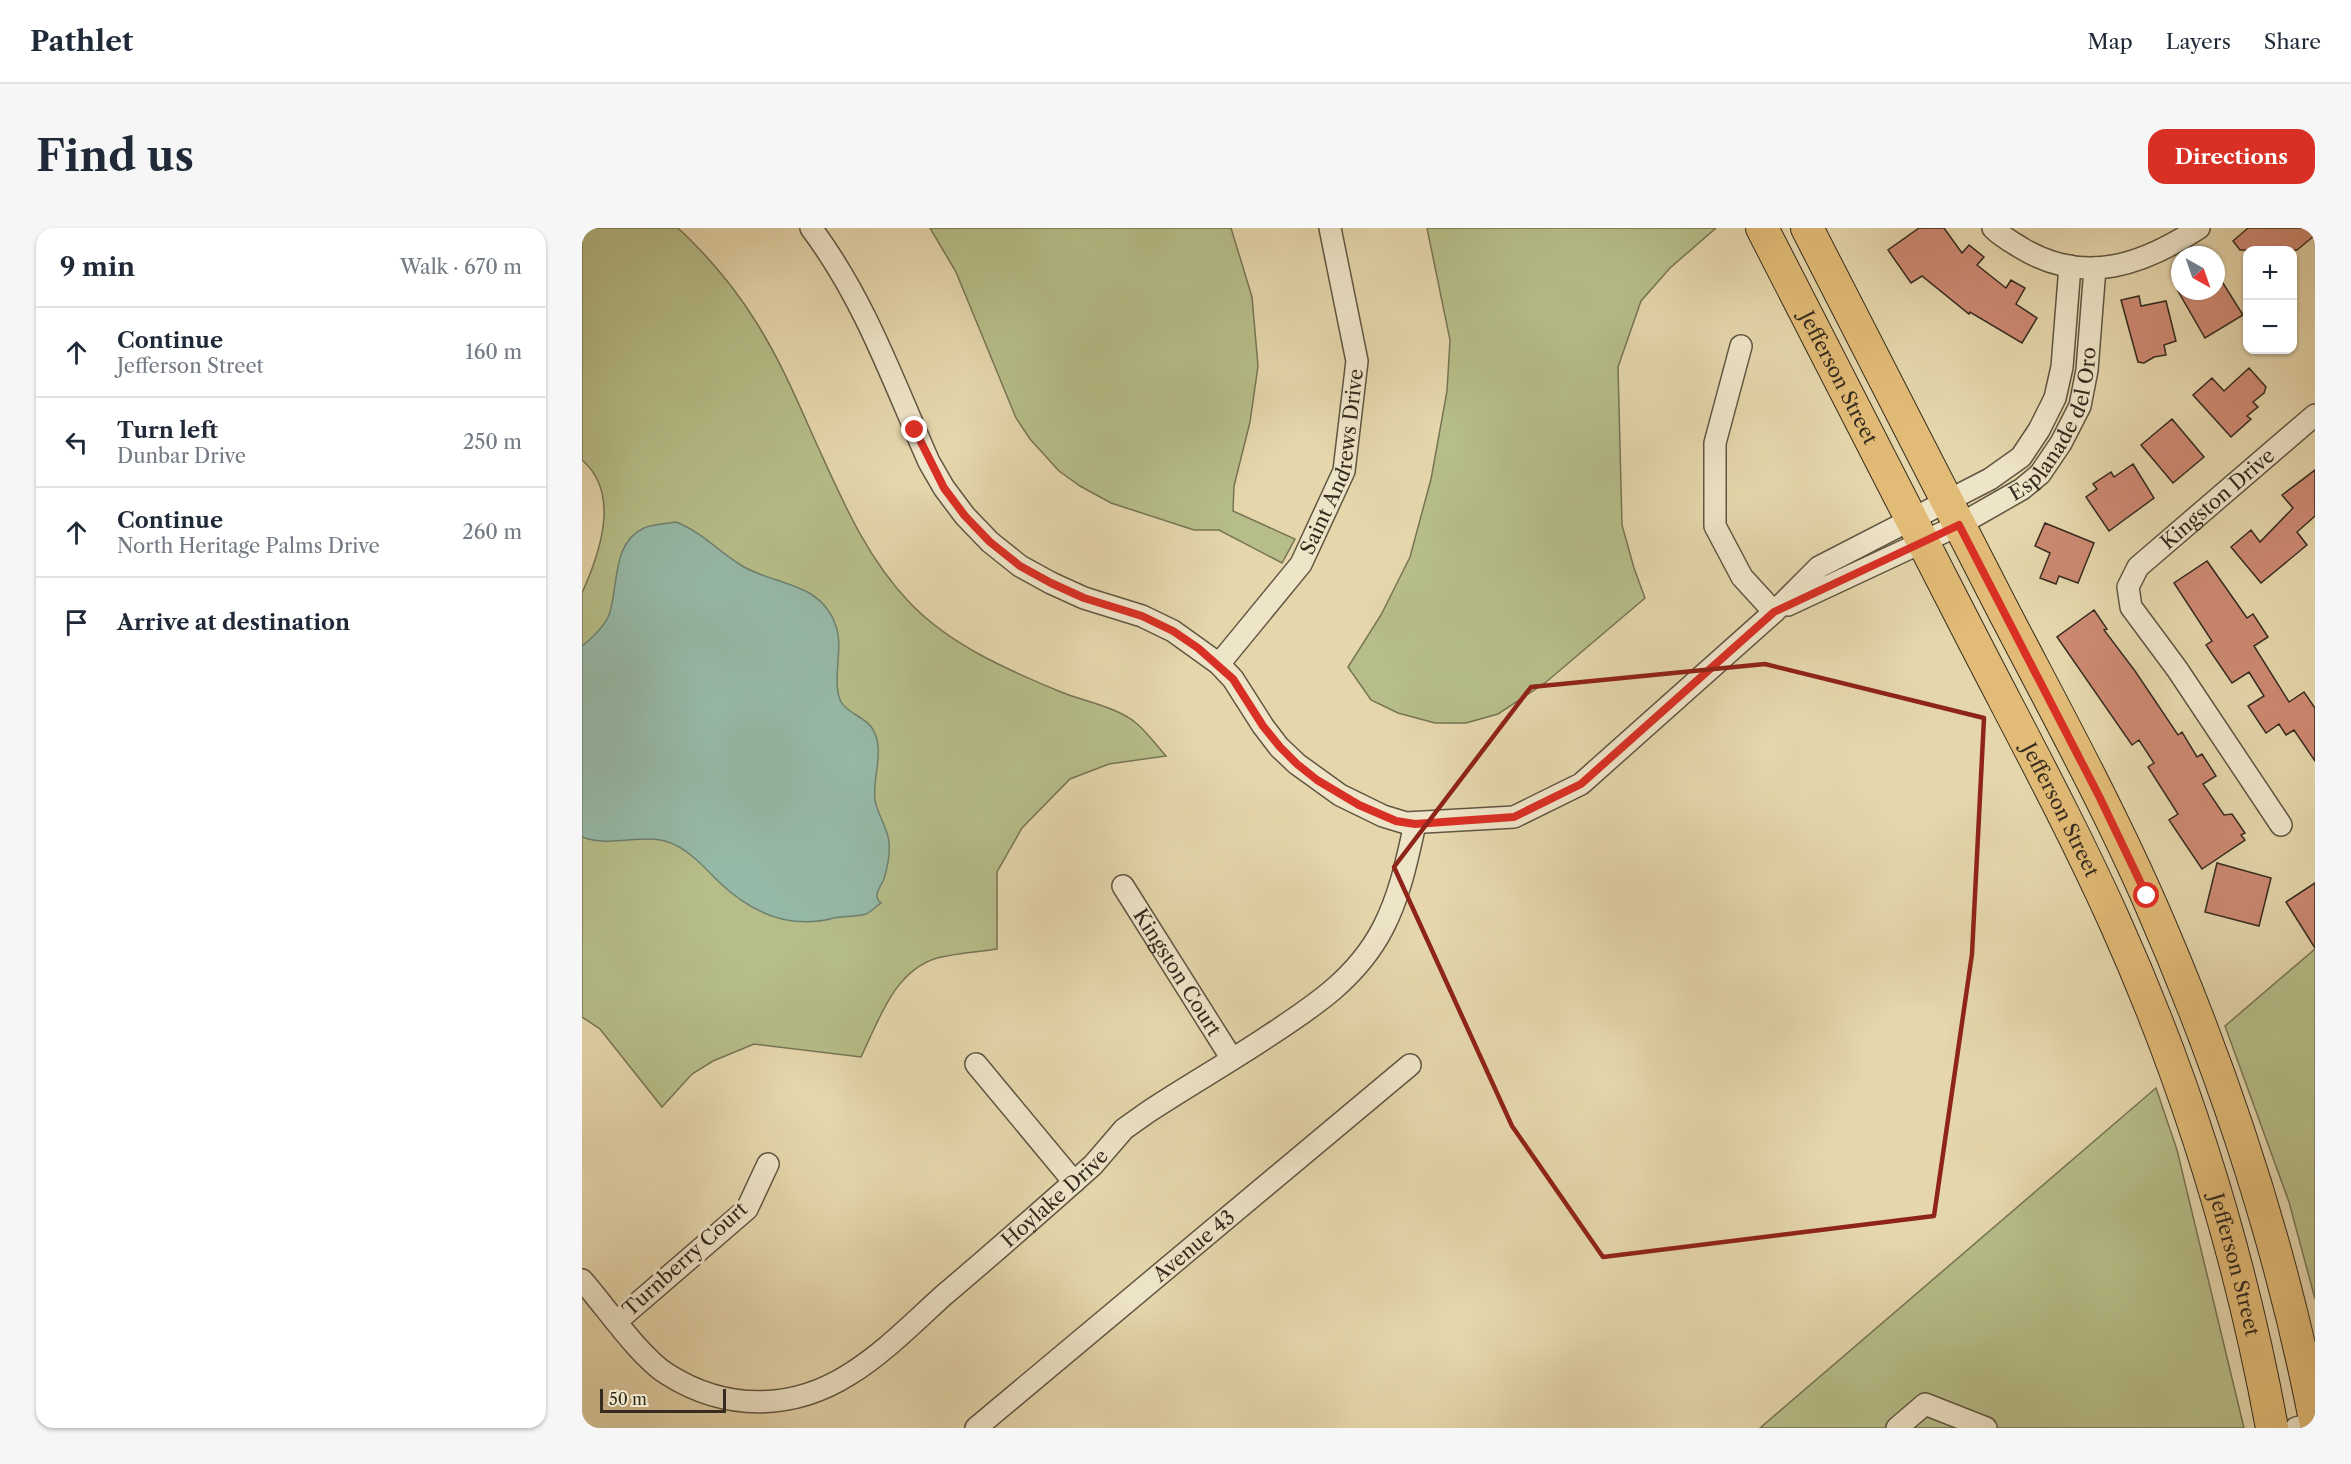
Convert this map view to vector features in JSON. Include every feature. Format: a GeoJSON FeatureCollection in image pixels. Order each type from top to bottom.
{"type":"FeatureCollection","features":[{"type":"Feature","properties":{"kind":"main road","name":"Jefferson Street"},"geometry":{"type":"LineString","coordinates":[[1762,228],[2099,796],[2147,896],[2190,998],[2229,1102],[2264,1207],[2293,1313],[2315,1422]]}},
{"type":"Feature","properties":{"kind":"main road","name":"Jefferson Street"},"geometry":{"type":"LineString","coordinates":[[1807,228],[2070,829],[2114,920],[2157,1023],[2195,1128],[2227,1235],[2255,1343],[2272,1428]]}},
{"type":"Feature","properties":{"kind":"street","name":"Esplanade del Oro"},"geometry":{"type":"LineString","coordinates":[[811,228],[858,300],[930,462],[944,488],[965,516],[990,542],[1030,572],[1084,598],[1142,616],[1173,631],[1219,664],[1233,679],[1263,726],[1280,747],[1317,780],[1359,805],[1396,821],[1415,824],[1514,817],[1581,784],[1774,612],[1819,567],[2022,489],[2040,474],[2061,443],[2080,406],[2087,370],[2082,267]]}},
{"type":"Feature","properties":{"kind":"street","name":"Saint Andrews Drive"},"geometry":{"type":"LineString","coordinates":[[1219,664],[1301,564],[1344,471],[1357,361],[1330,228]]}},
{"type":"Feature","properties":{"kind":"street"},"geometry":{"type":"LineString","coordinates":[[1993,228],[2000,235],[2037,257],[2082,267],[2131,263],[2168,248],[2199,228]]}},
{"type":"Feature","properties":{"kind":"street"},"geometry":{"type":"LineString","coordinates":[[1741,346],[1715,443],[1715,526],[1742,577],[1774,612]]}},
{"type":"Feature","properties":{"kind":"street","name":"Kingston Drive"},"geometry":{"type":"LineString","coordinates":[[2281,825],[2177,669],[2131,607],[2128,587],[2138,567],[2315,415]]}},
{"type":"Feature","properties":{"kind":"street","name":"Hoylake Drive"},"geometry":{"type":"LineString","coordinates":[[582,1280],[644,1354],[665,1372],[690,1387],[737,1402],[762,1403],[783,1401],[809,1394],[853,1372],[1093,1165],[1124,1129],[1304,1014],[1350,976],[1382,930],[1394,904],[1404,878],[1415,824]]}},
{"type":"Feature","properties":{"kind":"street","name":"Kingston Court"},"geometry":{"type":"LineString","coordinates":[[1123,886],[1232,1059]]}},
{"type":"Feature","properties":{"kind":"street"},"geometry":{"type":"LineString","coordinates":[[976,1064],[1074,1182]]}},
{"type":"Feature","properties":{"kind":"street","name":"Avenue 43"},"geometry":{"type":"LineString","coordinates":[[976,1428],[1410,1065]]}},
{"type":"Feature","properties":{"kind":"street","name":"Turnberry Court"},"geometry":{"type":"LineString","coordinates":[[617,1321],[747,1209],[768,1164]]}},
{"type":"Feature","properties":{"kind":"street"},"geometry":{"type":"LineString","coordinates":[[1898,1428],[1925,1404],[1986,1428]]}},
{"type":"Feature","properties":{"kind":"street"},"geometry":{"type":"LineString","coordinates":[[2296,1428],[2315,1422]]}},
{"type":"Feature","properties":{"kind":"highlighted area"},"geometry":{"type":"Polygon","coordinates":[[[1765,664],[1984,718],[1972,954],[1934,1216],[1603,1257],[1512,1126],[1394,867],[1531,687],[1765,664]]]}},
{"type":"Feature","properties":{"kind":"green space"},"geometry":{"type":"Polygon","coordinates":[[[582,228],[678,228],[720,272],[756,322],[782,368],[857,529],[881,567],[910,603],[943,632],[1000,665],[1041,684],[1128,717],[1144,730],[1166,756],[1109,764],[1070,779],[1022,828],[997,872],[997,949],[937,958],[922,964],[899,985],[882,1013],[861,1057],[754,1044],[713,1061],[692,1074],[662,1107],[600,1029],[582,1017],[582,593],[600,542],[604,506],[601,489],[594,474],[582,460],[582,228]]]}},
{"type":"Feature","properties":{"kind":"green space"},"geometry":{"type":"Polygon","coordinates":[[[930,228],[1231,228],[1252,297],[1258,366],[1250,422],[1234,486],[1233,511],[1295,539],[1282,563],[1219,530],[1194,530],[1111,503],[1059,471],[1030,439],[1016,418],[956,272],[930,228]]]}},
{"type":"Feature","properties":{"kind":"green space"},"geometry":{"type":"Polygon","coordinates":[[[1427,228],[1716,228],[1670,268],[1641,301],[1618,367],[1622,525],[1645,598],[1545,683],[1498,714],[1466,723],[1435,723],[1398,713],[1371,700],[1348,667],[1381,615],[1410,557],[1431,479],[1447,391],[1450,340],[1427,228]]]}},
{"type":"Feature","properties":{"kind":"green space"},"geometry":{"type":"Polygon","coordinates":[[[2315,949],[2315,1299],[2289,1202],[2225,1026],[2315,949]]]}},
{"type":"Feature","properties":{"kind":"green space"},"geometry":{"type":"Polygon","coordinates":[[[2156,1088],[2177,1150],[2244,1428],[1760,1428],[2156,1088]]]}},
{"type":"Feature","properties":{"kind":"shaded area"},"geometry":{"type":"Polygon","coordinates":[[[676,522],[694,531],[744,567],[809,593],[829,612],[836,626],[839,645],[838,694],[844,706],[869,724],[876,736],[878,754],[875,800],[888,838],[887,866],[877,893],[877,898],[881,903],[866,914],[801,922],[771,916],[743,902],[695,858],[668,842],[648,839],[604,841],[582,837],[582,646],[601,628],[609,615],[618,567],[626,544],[633,535],[644,528],[676,522]]]}},
{"type":"Feature","properties":{"kind":"building"},"geometry":{"type":"Polygon","coordinates":[[[1919,228],[1944,228],[1962,253],[1969,245],[1984,257],[1977,265],[2006,288],[2011,280],[2025,288],[2016,304],[2037,318],[2022,343],[1970,312],[1969,314],[1922,276],[1911,283],[1888,250],[1919,228]]]}},
{"type":"Feature","properties":{"kind":"building"},"geometry":{"type":"Polygon","coordinates":[[[2248,228],[2315,228],[2315,235],[2297,250],[2297,246],[2243,246],[2243,250],[2240,250],[2233,241],[2248,228]]]}},
{"type":"Feature","properties":{"kind":"building"},"geometry":{"type":"Polygon","coordinates":[[[2225,286],[2243,315],[2205,338],[2183,300],[2225,300],[2225,286]]]}},
{"type":"Feature","properties":{"kind":"building"},"geometry":{"type":"Polygon","coordinates":[[[2139,296],[2141,306],[2166,301],[2176,341],[2164,345],[2166,355],[2154,357],[2144,363],[2138,362],[2121,300],[2139,296]]]}},
{"type":"Feature","properties":{"kind":"building"},"geometry":{"type":"Polygon","coordinates":[[[2249,368],[2266,387],[2264,393],[2253,402],[2258,407],[2247,416],[2251,419],[2231,437],[2193,395],[2212,378],[2224,391],[2249,368]]]}},
{"type":"Feature","properties":{"kind":"building"},"geometry":{"type":"Polygon","coordinates":[[[2172,419],[2204,457],[2173,483],[2141,445],[2172,419]]]}},
{"type":"Feature","properties":{"kind":"building"},"geometry":{"type":"Polygon","coordinates":[[[2133,464],[2154,498],[2109,531],[2086,497],[2097,489],[2093,484],[2111,472],[2114,477],[2133,464]]]}},
{"type":"Feature","properties":{"kind":"building"},"geometry":{"type":"Polygon","coordinates":[[[2315,470],[2315,516],[2297,532],[2307,545],[2261,583],[2231,547],[2251,530],[2260,542],[2293,508],[2282,495],[2315,470]]]}},
{"type":"Feature","properties":{"kind":"building"},"geometry":{"type":"Polygon","coordinates":[[[2045,523],[2094,543],[2078,583],[2059,576],[2056,584],[2040,578],[2050,553],[2035,546],[2045,523]]]}},
{"type":"Feature","properties":{"kind":"building"},"geometry":{"type":"Polygon","coordinates":[[[2207,561],[2247,618],[2253,614],[2268,637],[2254,646],[2289,702],[2304,692],[2315,708],[2315,761],[2294,730],[2286,735],[2279,724],[2266,733],[2248,706],[2264,696],[2249,672],[2232,683],[2206,645],[2212,641],[2174,583],[2207,561]]]}},
{"type":"Feature","properties":{"kind":"building"},"geometry":{"type":"Polygon","coordinates":[[[2094,610],[2107,629],[2104,630],[2178,735],[2182,732],[2197,757],[2202,754],[2216,776],[2203,784],[2224,815],[2232,814],[2245,833],[2241,835],[2245,840],[2202,869],[2169,820],[2178,814],[2148,767],[2154,763],[2139,740],[2132,745],[2057,637],[2094,610]]]}},
{"type":"Feature","properties":{"kind":"building"},"geometry":{"type":"Polygon","coordinates":[[[2217,863],[2271,878],[2259,926],[2205,912],[2217,863]]]}},
{"type":"Feature","properties":{"kind":"building"},"geometry":{"type":"Polygon","coordinates":[[[2315,883],[2315,948],[2286,902],[2315,883]]]}},
{"type":"Feature","properties":{"kind":"route"},"geometry":{"type":"LineString","coordinates":[[915,430],[944,488],[965,516],[990,542],[1020,566],[1084,598],[1142,616],[1173,631],[1219,664],[1233,679],[1263,726],[1280,747],[1317,780],[1340,795],[1383,816],[1415,824],[1514,817],[1581,784],[1774,612],[1959,525],[2099,796],[2147,896]]}}]}
